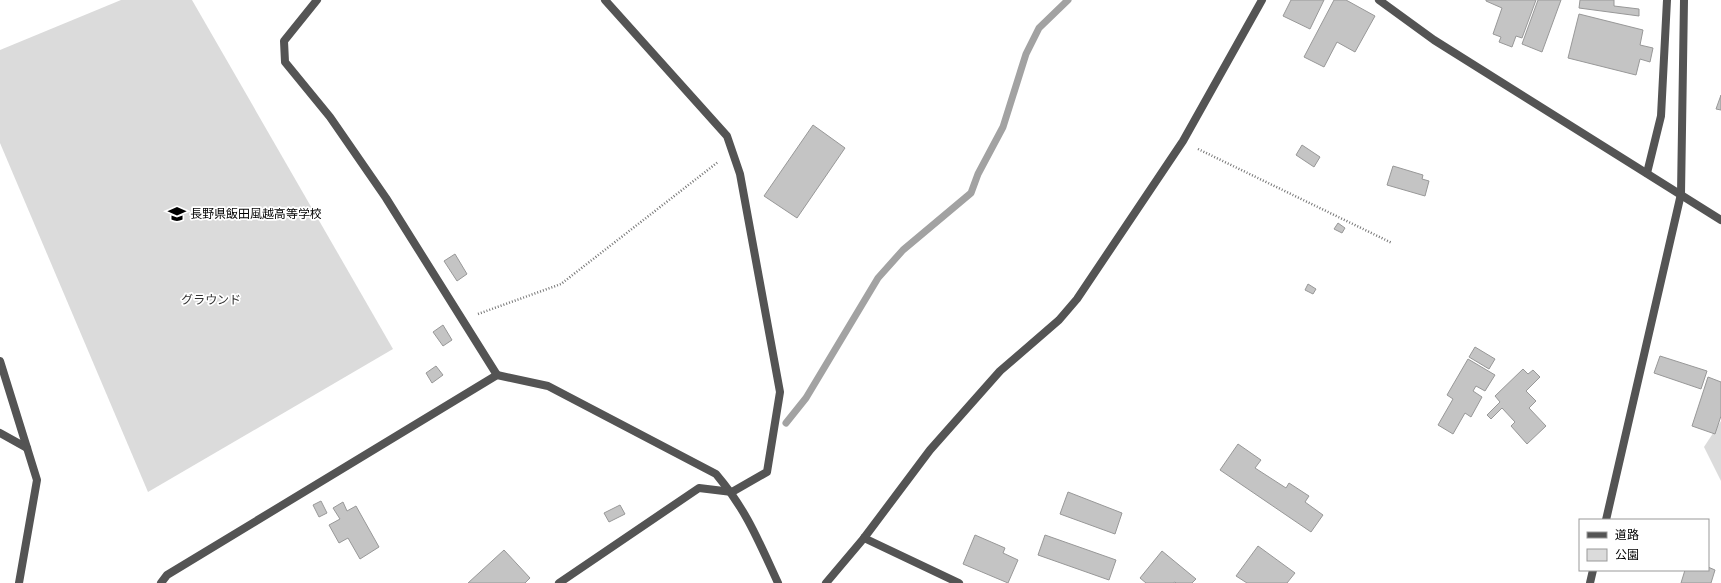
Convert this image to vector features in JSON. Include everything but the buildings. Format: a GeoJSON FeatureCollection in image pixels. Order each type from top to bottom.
{"type":"FeatureCollection","features":[{"type":"Feature","properties":{"kind":"street"},"geometry":{"type":"LineString","coordinates":[[317,0],[284,41],[285,62],[334,123],[386,198],[497,375]]}},
{"type":"Feature","properties":{"kind":"street"},"geometry":{"type":"LineString","coordinates":[[559,583],[700,488],[732,492],[768,472],[780,392],[740,174],[727,136],[605,0]]}},
{"type":"Feature","properties":{"kind":"street"},"geometry":{"type":"LineString","coordinates":[[826,583],[864,538],[930,450],[1000,371],[1059,320],[1077,299],[1183,141],[1262,0]]}},
{"type":"Feature","properties":{"kind":"street"},"geometry":{"type":"LineString","coordinates":[[1379,0],[1434,40],[1721,220]]}},
{"type":"Feature","properties":{"kind":"street"},"geometry":{"type":"LineString","coordinates":[[1647,173],[1662,116],[1667,0]]}},
{"type":"Feature","properties":{"kind":"street"},"geometry":{"type":"LineString","coordinates":[[1606,519],[1681,194],[1684,0]]}},
{"type":"Feature","properties":{"kind":"street"},"geometry":{"type":"LineString","coordinates":[[0,361],[37,480],[19,583]]}},
{"type":"Feature","properties":{"kind":"street"},"geometry":{"type":"LineString","coordinates":[[161,583],[167,575],[497,375],[548,386],[716,474],[732,492],[752,524],[778,583]]}},
{"type":"Feature","properties":{"kind":"street"},"geometry":{"type":"LineString","coordinates":[[0,433],[27,448]]}},
{"type":"Feature","properties":{"kind":"street"},"geometry":{"type":"LineString","coordinates":[[864,538],[959,583]]}},
{"type":"Feature","properties":{"kind":"street"},"geometry":{"type":"LineString","coordinates":[[1590,583],[1593,571]]}},
{"type":"Feature","properties":{"kind":"path"},"geometry":{"type":"LineString","coordinates":[[1183,141],[1392,243]]}},
{"type":"Feature","properties":{"kind":"path"},"geometry":{"type":"LineString","coordinates":[[462,320],[561,284],[732,151]]}},
{"type":"Feature","properties":{"kind":"green space","name":"グラウンド"},"geometry":{"type":"Polygon","coordinates":[[[121,0],[192,0],[393,349],[148,492],[0,143],[0,50],[121,0]]]}},
{"type":"Feature","properties":{"kind":"green space"},"geometry":{"type":"Polygon","coordinates":[[[1721,421],[1721,481],[1704,447],[1721,421]]]}},
{"type":"Feature","properties":{"kind":"waterway"},"geometry":{"type":"LineString","coordinates":[[786,423],[806,398],[878,278],[903,250],[971,193],[978,174],[1003,127],[1026,54],[1039,28],[1068,0]]}},
{"type":"Feature","properties":{"kind":"place","name":"長野県飯田風越高等学校"},"geometry":{"type":"Point","coordinates":[177,214]}}]}
